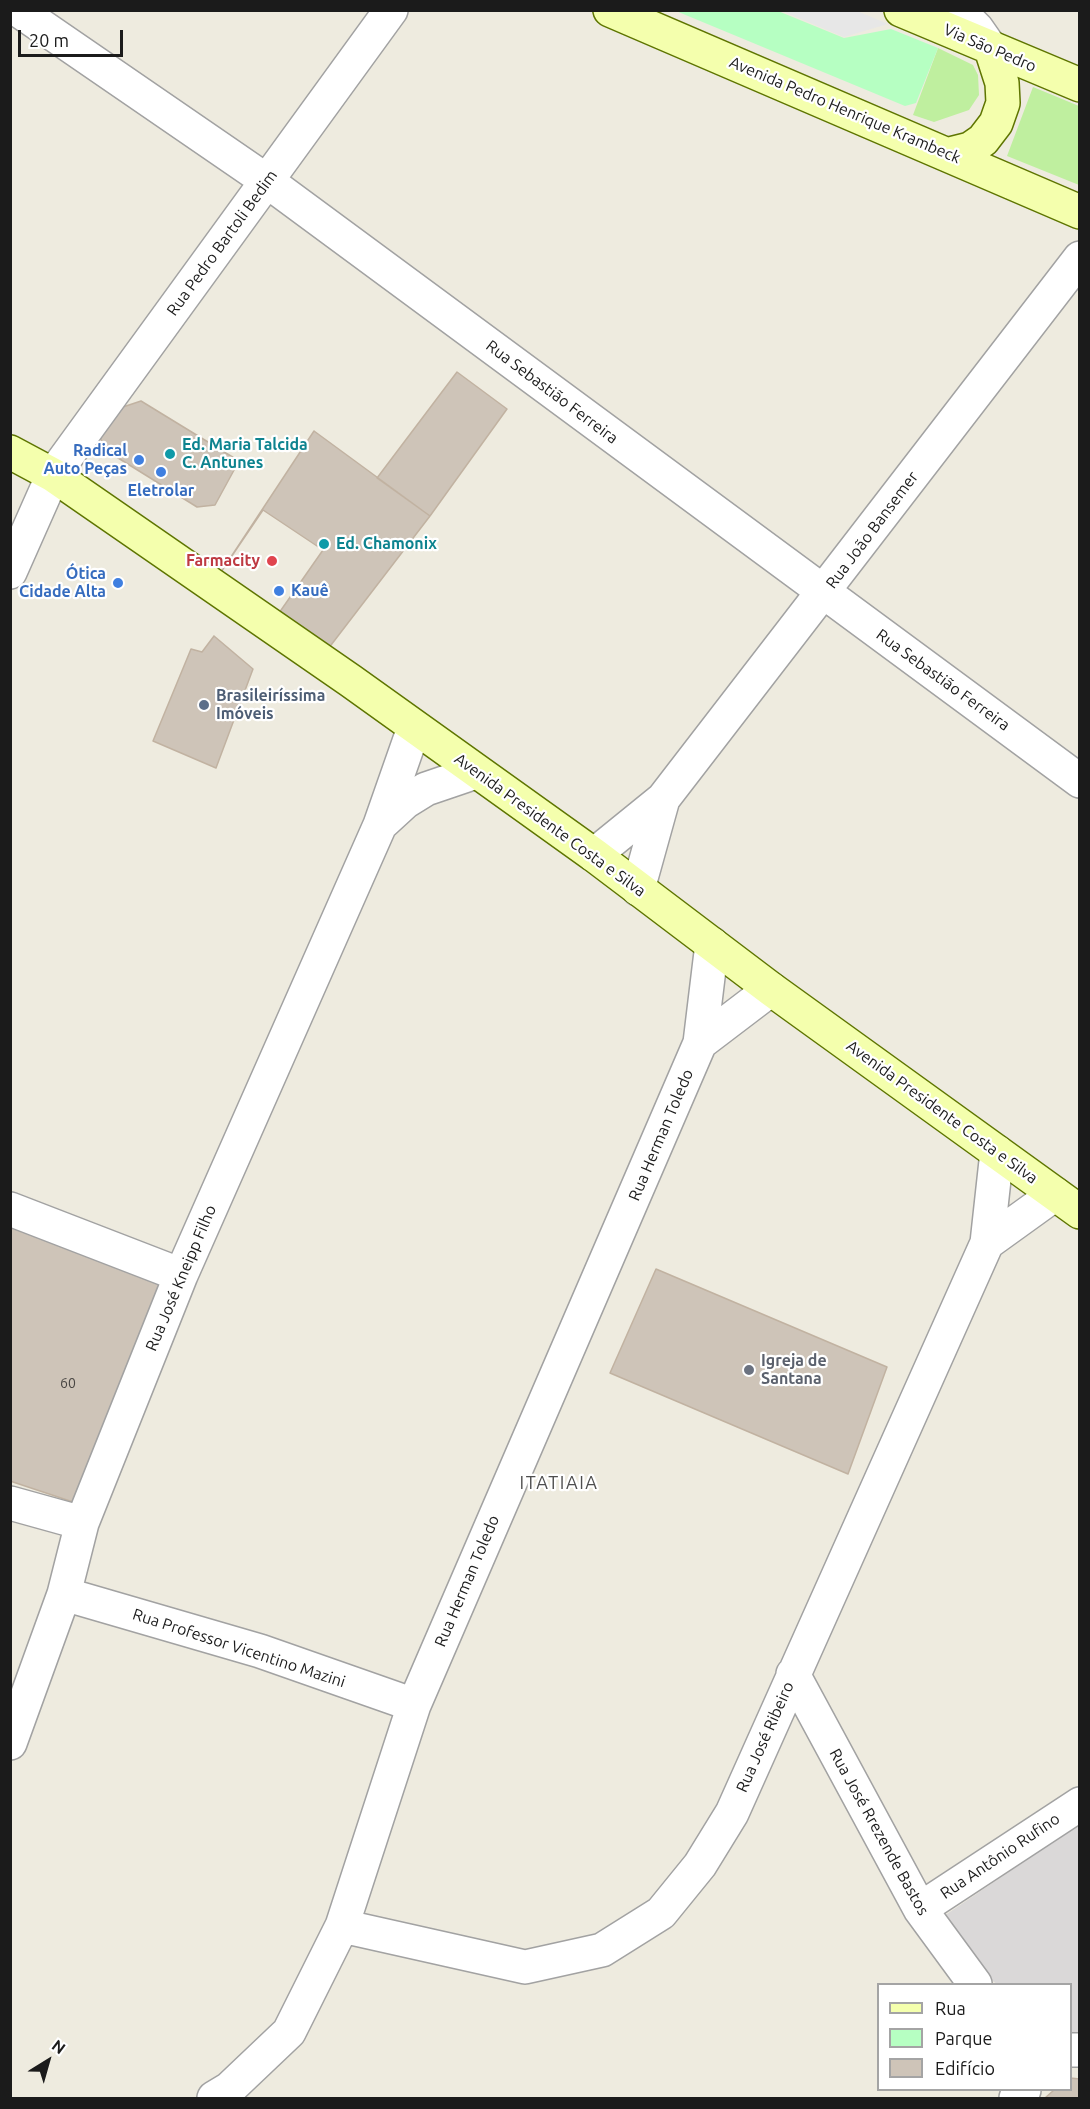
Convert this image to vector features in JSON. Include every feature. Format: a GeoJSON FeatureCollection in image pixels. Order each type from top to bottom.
{"type":"FeatureCollection","features":[{"type":"Feature","properties":{"kind":"main road","name":"Avenida Pedro Henrique Krambeck"},"geometry":{"type":"LineString","coordinates":[[610,10],[950,154],[1080,212]]}},
{"type":"Feature","properties":{"kind":"main road","name":"Via São Pedro"},"geometry":{"type":"LineString","coordinates":[[901,10],[1080,85]]}},
{"type":"Feature","properties":{"kind":"main road"},"geometry":{"type":"LineString","coordinates":[[950,154],[970,149],[983,140],[996,123],[1003,103],[1002,83],[991,49]]}},
{"type":"Feature","properties":{"kind":"main road","name":"Avenida Presidente Costa e Silva"},"geometry":{"type":"LineString","coordinates":[[10,452],[53,474],[342,674],[414,728],[594,855],[771,989],[1067,1203]]}},
{"type":"Feature","properties":{"kind":"street","name":"Rua Sebastião Ferreira"},"geometry":{"type":"LineString","coordinates":[[18,10],[267,181],[1080,781]]}},
{"type":"Feature","properties":{"kind":"street","name":"Rua Pedro Bartoli Bedim"},"geometry":{"type":"LineString","coordinates":[[10,572],[53,474],[391,10]]}},
{"type":"Feature","properties":{"kind":"street"},"geometry":{"type":"LineString","coordinates":[[958,10],[977,29],[991,49]]}},
{"type":"Feature","properties":{"kind":"street","name":"Rua João Bansemer"},"geometry":{"type":"LineString","coordinates":[[594,855],[663,799],[824,594],[1080,258]]}},
{"type":"Feature","properties":{"kind":"street","name":"Rua José Kneipp Filho"},"geometry":{"type":"LineString","coordinates":[[10,1743],[64,1594],[82,1522],[181,1275],[380,825],[414,728]]}},
{"type":"Feature","properties":{"kind":"street","name":"Rua José Kneipp Filho"},"geometry":{"type":"LineString","coordinates":[[380,825],[405,802],[426,789],[476,772]]}},
{"type":"Feature","properties":{"kind":"street","name":"Rua João Bansemer"},"geometry":{"type":"LineString","coordinates":[[639,889],[663,799]]}},
{"type":"Feature","properties":{"kind":"street","name":"Rua Herman Toledo"},"geometry":{"type":"LineString","coordinates":[[214,2098],[229,2088],[289,2032],[342,1926],[414,1705],[700,1043],[712,945]]}},
{"type":"Feature","properties":{"kind":"street","name":"Rua Herman Toledo"},"geometry":{"type":"LineString","coordinates":[[700,1043],[771,989]]}},
{"type":"Feature","properties":{"kind":"street","name":"Rua José Ribeiro"},"geometry":{"type":"LineString","coordinates":[[342,1926],[525,1967],[602,1950],[661,1912],[700,1865],[732,1813],[987,1243],[997,1152]]}},
{"type":"Feature","properties":{"kind":"street","name":"Rua José Ribeiro"},"geometry":{"type":"LineString","coordinates":[[987,1243],[1067,1203]]}},
{"type":"Feature","properties":{"kind":"street"},"geometry":{"type":"LineString","coordinates":[[10,1209],[181,1275]]}},
{"type":"Feature","properties":{"kind":"street"},"geometry":{"type":"LineString","coordinates":[[10,1503],[82,1522]]}},
{"type":"Feature","properties":{"kind":"street","name":"Rua Professor Vicentino Mazini"},"geometry":{"type":"LineString","coordinates":[[64,1594],[260,1651],[414,1705]]}},
{"type":"Feature","properties":{"kind":"street","name":"Rua José Rrezende Bastos"},"geometry":{"type":"LineString","coordinates":[[793,1674],[920,1909],[974,1983]]}},
{"type":"Feature","properties":{"kind":"street","name":"Rua Antônio Rufino"},"geometry":{"type":"LineString","coordinates":[[920,1909],[1080,1803]]}},
{"type":"Feature","properties":{"kind":"shaded area"},"geometry":{"type":"Polygon","coordinates":[[[782,11],[857,11],[888,24],[844,37],[782,11]]]}},
{"type":"Feature","properties":{"kind":"shaded area"},"geometry":{"type":"Polygon","coordinates":[[[1079,1824],[1079,2035],[1072,2035],[1072,1983],[996,1983],[977,1970],[944,1916],[1079,1824]]]}},
{"type":"Feature","properties":{"kind":"green space"},"geometry":{"type":"Polygon","coordinates":[[[676,11],[778,11],[844,38],[891,29],[938,48],[916,103],[905,106],[676,11]]]}},
{"type":"Feature","properties":{"kind":"green space"},"geometry":{"type":"Polygon","coordinates":[[[938,48],[973,65],[978,75],[979,95],[969,110],[934,122],[913,115],[938,48]]]}},
{"type":"Feature","properties":{"kind":"green space"},"geometry":{"type":"Polygon","coordinates":[[[1033,87],[1079,106],[1079,185],[1007,156],[1033,87]]]}},
{"type":"Feature","properties":{"kind":"building"},"geometry":{"type":"Polygon","coordinates":[[[457,372],[507,409],[430,516],[377,478],[457,372]]]}},
{"type":"Feature","properties":{"kind":"building","name":"Ed. Maria Talcida C. Antunes"},"geometry":{"type":"Polygon","coordinates":[[[141,401],[239,461],[215,505],[197,507],[102,448],[100,431],[120,408],[141,401]]]}},
{"type":"Feature","properties":{"kind":"building","name":"Ed. Chamonix"},"geometry":{"type":"Polygon","coordinates":[[[314,431],[430,516],[328,649],[221,572],[314,431]]]}},
{"type":"Feature","properties":{"kind":"building","name":"Farmacity"},"geometry":{"type":"Polygon","coordinates":[[[263,510],[323,550],[279,613],[221,572],[263,510]]]}},
{"type":"Feature","properties":{"kind":"building","name":"Brasileiríssima Imóveis"},"geometry":{"type":"Polygon","coordinates":[[[214,636],[253,669],[216,768],[153,741],[191,649],[202,652],[214,636]]]}},
{"type":"Feature","properties":{"kind":"building"},"geometry":{"type":"Polygon","coordinates":[[[10,1224],[163,1284],[79,1504],[10,1481],[10,1224]]]}},
{"type":"Feature","properties":{"kind":"building","name":"Igreja de Santana"},"geometry":{"type":"Polygon","coordinates":[[[656,1269],[887,1367],[848,1474],[610,1373],[656,1269]]]}},
{"type":"Feature","properties":{"kind":"building"},"geometry":{"type":"Polygon","coordinates":[[[1072,2078],[1080,2079],[1080,2098],[1045,2098],[1053,2091],[1072,2091],[1072,2078]]]}},
{"type":"Feature","properties":{"kind":"place","name":"Ed. Maria Talcida C. Antunes"},"geometry":{"type":"Point","coordinates":[170,454]}},
{"type":"Feature","properties":{"kind":"place","name":"Radical Auto Peças"},"geometry":{"type":"Point","coordinates":[139,460]}},
{"type":"Feature","properties":{"kind":"place","name":"Eletrolar"},"geometry":{"type":"Point","coordinates":[161,472]}},
{"type":"Feature","properties":{"kind":"place","name":"Ed. Chamonix"},"geometry":{"type":"Point","coordinates":[324,544]}},
{"type":"Feature","properties":{"kind":"place","name":"Farmacity"},"geometry":{"type":"Point","coordinates":[272,561]}},
{"type":"Feature","properties":{"kind":"place","name":"Ótica Cidade Alta"},"geometry":{"type":"Point","coordinates":[118,583]}},
{"type":"Feature","properties":{"kind":"place","name":"Kauê"},"geometry":{"type":"Point","coordinates":[279,591]}},
{"type":"Feature","properties":{"kind":"place","name":"Brasileiríssima Imóveis"},"geometry":{"type":"Point","coordinates":[204,705]}},
{"type":"Feature","properties":{"kind":"place","name":"Igreja de Santana"},"geometry":{"type":"Point","coordinates":[749,1370]}},
{"type":"Feature","properties":{"kind":"district","name":"ITATIAIA"},"geometry":{"type":"Point","coordinates":[559,1483]}}]}
